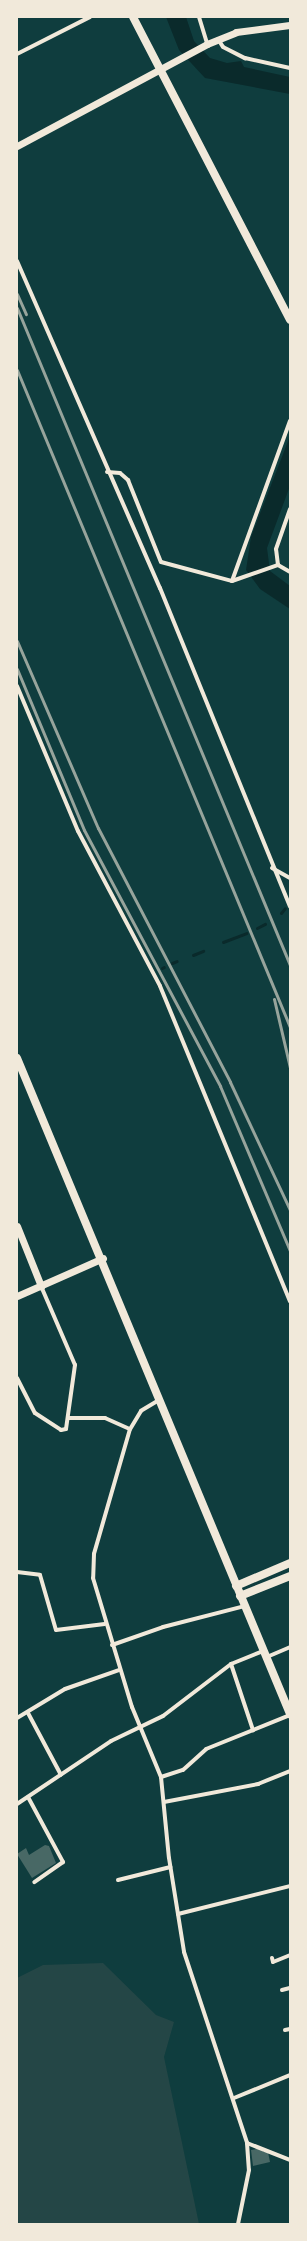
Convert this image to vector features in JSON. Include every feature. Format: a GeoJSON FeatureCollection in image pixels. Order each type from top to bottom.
{"type":"FeatureCollection","features":[{"type":"Feature","properties":{"kind":"main road"},"geometry":{"type":"LineString","coordinates":[[133,17],[290,320]]}},
{"type":"Feature","properties":{"kind":"main road"},"geometry":{"type":"LineString","coordinates":[[17,1058],[103,1258],[159,1400],[240,1596],[266,1654],[290,1715]]}},
{"type":"Feature","properties":{"kind":"main road"},"geometry":{"type":"LineString","coordinates":[[236,1586],[290,1563]]}},
{"type":"Feature","properties":{"kind":"main road"},"geometry":{"type":"LineString","coordinates":[[240,1596],[290,1576]]}},
{"type":"Feature","properties":{"kind":"street"},"geometry":{"type":"LineString","coordinates":[[17,54],[90,17]]}},
{"type":"Feature","properties":{"kind":"street"},"geometry":{"type":"LineString","coordinates":[[199,17],[207,44]]}},
{"type":"Feature","properties":{"kind":"street"},"geometry":{"type":"LineString","coordinates":[[17,146],[162,71],[218,39],[262,27],[290,25]]}},
{"type":"Feature","properties":{"kind":"street"},"geometry":{"type":"LineString","coordinates":[[218,39],[223,47],[245,58],[290,68]]}},
{"type":"Feature","properties":{"kind":"street"},"geometry":{"type":"LineString","coordinates":[[17,260],[107,472],[160,588],[271,868],[290,907]]}},
{"type":"Feature","properties":{"kind":"street"},"geometry":{"type":"LineString","coordinates":[[232,581],[290,421]]}},
{"type":"Feature","properties":{"kind":"street"},"geometry":{"type":"LineString","coordinates":[[107,472],[120,474],[128,480],[161,562],[232,581],[276,565],[290,572]]}},
{"type":"Feature","properties":{"kind":"street"},"geometry":{"type":"LineString","coordinates":[[276,565],[276,549],[290,509]]}},
{"type":"Feature","properties":{"kind":"street"},"geometry":{"type":"LineString","coordinates":[[17,686],[78,831],[160,986],[290,1301]]}},
{"type":"Feature","properties":{"kind":"street"},"geometry":{"type":"LineString","coordinates":[[271,868],[290,878]]}},
{"type":"Feature","properties":{"kind":"street"},"geometry":{"type":"LineString","coordinates":[[17,1226],[75,1365],[66,1429],[60,1430],[34,1413],[17,1378]]}},
{"type":"Feature","properties":{"kind":"street"},"geometry":{"type":"LineString","coordinates":[[17,1296],[103,1258]]}},
{"type":"Feature","properties":{"kind":"street"},"geometry":{"type":"LineString","coordinates":[[159,1400],[141,1411],[130,1429],[94,1554],[94,1592],[119,1670],[161,1776],[170,1867],[184,1952],[202,2013],[234,2098],[247,2143],[249,2170],[238,2224]]}},
{"type":"Feature","properties":{"kind":"street"},"geometry":{"type":"LineString","coordinates":[[68,1418],[105,1418],[130,1429]]}},
{"type":"Feature","properties":{"kind":"street"},"geometry":{"type":"LineString","coordinates":[[17,1572],[40,1576],[56,1630],[105,1624]]}},
{"type":"Feature","properties":{"kind":"street"},"geometry":{"type":"LineString","coordinates":[[112,1645],[163,1627],[245,1606]]}},
{"type":"Feature","properties":{"kind":"street"},"geometry":{"type":"LineString","coordinates":[[17,1804],[110,1741],[163,1716],[231,1664],[290,1647]]}},
{"type":"Feature","properties":{"kind":"street"},"geometry":{"type":"LineString","coordinates":[[231,1664],[253,1730]]}},
{"type":"Feature","properties":{"kind":"street"},"geometry":{"type":"LineString","coordinates":[[17,1718],[28,1713],[65,1689],[119,1670]]}},
{"type":"Feature","properties":{"kind":"street"},"geometry":{"type":"LineString","coordinates":[[28,1713],[61,1775]]}},
{"type":"Feature","properties":{"kind":"street"},"geometry":{"type":"LineString","coordinates":[[161,1776],[183,1770],[206,1749],[290,1715]]}},
{"type":"Feature","properties":{"kind":"street"},"geometry":{"type":"LineString","coordinates":[[164,1802],[258,1784],[290,1771]]}},
{"type":"Feature","properties":{"kind":"street"},"geometry":{"type":"LineString","coordinates":[[28,1797],[63,1862],[34,1882]]}},
{"type":"Feature","properties":{"kind":"street"},"geometry":{"type":"LineString","coordinates":[[118,1880],[170,1867]]}},
{"type":"Feature","properties":{"kind":"street"},"geometry":{"type":"LineString","coordinates":[[178,1914],[290,1886]]}},
{"type":"Feature","properties":{"kind":"street"},"geometry":{"type":"LineString","coordinates":[[272,1958],[273,1962],[290,1955]]}},
{"type":"Feature","properties":{"kind":"street"},"geometry":{"type":"LineString","coordinates":[[282,1990],[290,1988]]}},
{"type":"Feature","properties":{"kind":"street"},"geometry":{"type":"LineString","coordinates":[[285,2030],[290,2029]]}},
{"type":"Feature","properties":{"kind":"street"},"geometry":{"type":"LineString","coordinates":[[234,2098],[290,2075]]}},
{"type":"Feature","properties":{"kind":"street"},"geometry":{"type":"LineString","coordinates":[[247,2143],[290,2160]]}},
{"type":"Feature","properties":{"kind":"shaded area"},"geometry":{"type":"Polygon","coordinates":[[[166,17],[186,17],[194,41],[210,58],[227,63],[241,61],[244,67],[290,77],[290,94],[205,78],[179,50],[166,17]]]}},
{"type":"Feature","properties":{"kind":"shaded area"},"geometry":{"type":"Polygon","coordinates":[[[290,436],[290,486],[267,548],[270,571],[290,586],[290,609],[260,589],[246,570],[251,537],[290,436]]]}},
{"type":"Feature","properties":{"kind":"shaded area"},"geometry":{"type":"Polygon","coordinates":[[[103,1963],[156,2015],[174,2022],[164,2057],[199,2224],[17,2224],[17,1978],[43,1965],[103,1963]]]}},
{"type":"Feature","properties":{"kind":"building"},"geometry":{"type":"Polygon","coordinates":[[[45,1845],[49,1846],[56,1863],[32,1878],[17,1854],[26,1848],[29,1855],[45,1845]]]}},
{"type":"Feature","properties":{"kind":"building"},"geometry":{"type":"Polygon","coordinates":[[[263,2148],[263,2152],[268,2152],[270,2162],[253,2166],[251,2150],[263,2148]]]}},
{"type":"Feature","properties":{"kind":"waterway"},"geometry":{"type":"LineString","coordinates":[[281,913],[285,908]]}},
{"type":"Feature","properties":{"kind":"waterway"},"geometry":{"type":"LineString","coordinates":[[257,928],[265,924]]}},
{"type":"Feature","properties":{"kind":"waterway"},"geometry":{"type":"LineString","coordinates":[[223,942],[246,933]]}},
{"type":"Feature","properties":{"kind":"waterway"},"geometry":{"type":"LineString","coordinates":[[193,955],[203,951]]}},
{"type":"Feature","properties":{"kind":"waterway"},"geometry":{"type":"LineString","coordinates":[[172,963],[177,961]]}},
{"type":"Feature","properties":{"kind":"railway"},"geometry":{"type":"LineString","coordinates":[[17,294],[26,314]]}},
{"type":"Feature","properties":{"kind":"railway"},"geometry":{"type":"LineString","coordinates":[[17,308],[290,965]]}},
{"type":"Feature","properties":{"kind":"railway"},"geometry":{"type":"LineString","coordinates":[[17,370],[290,1027]]}},
{"type":"Feature","properties":{"kind":"railway"},"geometry":{"type":"LineString","coordinates":[[17,641],[98,828],[230,1082],[290,1210]]}},
{"type":"Feature","properties":{"kind":"railway"},"geometry":{"type":"LineString","coordinates":[[17,669],[84,830],[220,1086],[290,1251]]}},
{"type":"Feature","properties":{"kind":"railway"},"geometry":{"type":"LineString","coordinates":[[274,999],[290,1068]]}}]}
